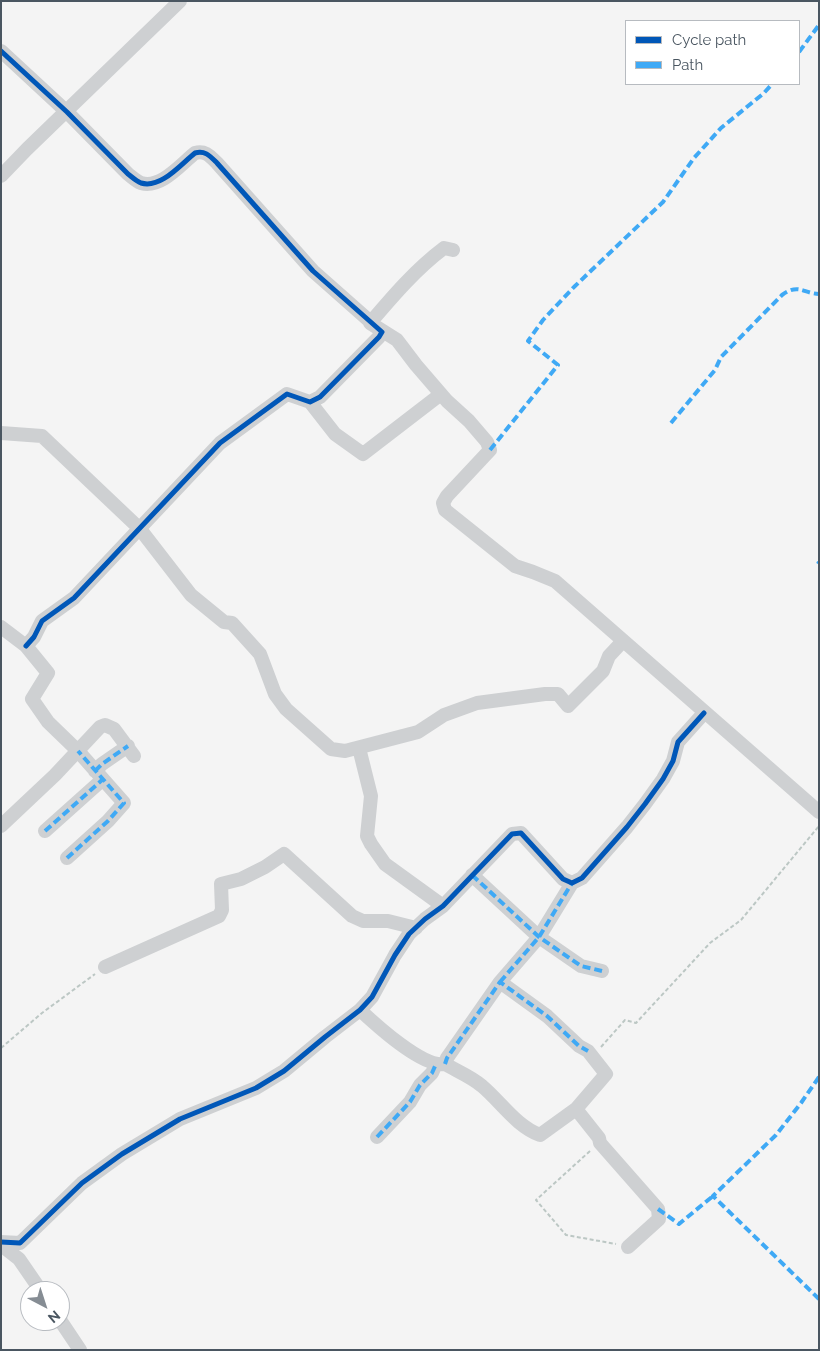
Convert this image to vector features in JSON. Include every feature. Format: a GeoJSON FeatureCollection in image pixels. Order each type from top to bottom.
{"type":"FeatureCollection","features":[{"type":"Feature","properties":{"kind":"street"},"geometry":{"type":"LineString","coordinates":[[1,176],[180,1]]}},
{"type":"Feature","properties":{"kind":"street"},"geometry":{"type":"LineString","coordinates":[[1,50],[67,112],[128,174],[139,182],[147,184],[156,183],[167,177],[195,152],[200,151],[207,154],[313,271],[382,332],[320,397],[310,402]]}},
{"type":"Feature","properties":{"kind":"street"},"geometry":{"type":"LineString","coordinates":[[370,323],[433,256],[444,248],[453,250]]}},
{"type":"Feature","properties":{"kind":"street"},"geometry":{"type":"LineString","coordinates":[[370,323],[397,340],[441,394],[487,442],[490,450],[447,496],[443,503],[444,510],[515,566],[554,581],[819,812]]}},
{"type":"Feature","properties":{"kind":"street"},"geometry":{"type":"LineString","coordinates":[[26,646],[34,637],[42,621],[74,598],[220,443],[287,394],[310,402],[335,434],[363,454],[441,394]]}},
{"type":"Feature","properties":{"kind":"street"},"geometry":{"type":"LineString","coordinates":[[1,433],[42,436],[140,529],[191,595],[224,622],[232,623],[260,654],[275,694],[286,709],[331,749],[346,751],[418,732],[444,716],[477,702],[558,694],[568,706],[603,671],[609,656],[623,641]]}},
{"type":"Feature","properties":{"kind":"street"},"geometry":{"type":"LineString","coordinates":[[1,628],[26,646],[48,673],[32,700],[48,722],[78,751],[98,776],[124,803],[108,821],[67,858]]}},
{"type":"Feature","properties":{"kind":"street"},"geometry":{"type":"LineString","coordinates":[[377,1137],[410,1102],[420,1085],[447,1058],[500,982],[539,937],[572,883],[582,878],[588,872],[627,827],[663,779],[673,761],[678,742],[704,713]]}},
{"type":"Feature","properties":{"kind":"street"},"geometry":{"type":"LineString","coordinates":[[1,826],[30,801],[105,725],[114,730],[131,751],[102,764],[98,776],[46,831]]}},
{"type":"Feature","properties":{"kind":"street"},"geometry":{"type":"LineString","coordinates":[[359,748],[371,796],[367,836],[371,844],[385,864],[443,906]]}},
{"type":"Feature","properties":{"kind":"street"},"geometry":{"type":"LineString","coordinates":[[1,1244],[20,1243],[82,1183],[122,1154],[180,1119],[256,1088],[284,1071],[360,1010],[372,997],[409,934],[443,906],[512,834],[521,833],[563,879],[572,883]]}},
{"type":"Feature","properties":{"kind":"street"},"geometry":{"type":"LineString","coordinates":[[105,966],[219,916],[222,910],[221,884],[242,879],[265,868],[284,854],[352,916],[363,921],[388,921],[416,928]]}},
{"type":"Feature","properties":{"kind":"street"},"geometry":{"type":"LineString","coordinates":[[472,876],[539,937],[581,966],[602,972]]}},
{"type":"Feature","properties":{"kind":"street"},"geometry":{"type":"LineString","coordinates":[[360,1010],[382,1030],[414,1054],[440,1064],[482,1085],[505,1109],[533,1132],[540,1135],[576,1109],[606,1074],[588,1051],[579,1046],[546,1016],[500,982]]}},
{"type":"Feature","properties":{"kind":"street"},"geometry":{"type":"LineString","coordinates":[[576,1109],[599,1138],[600,1143],[658,1209],[659,1219],[628,1247]]}},
{"type":"Feature","properties":{"kind":"street"},"geometry":{"type":"LineString","coordinates":[[1,1244],[19,1259],[34,1281]]}},
{"type":"Feature","properties":{"kind":"street"},"geometry":{"type":"LineString","coordinates":[[67,1331],[80,1350]]}},
{"type":"Feature","properties":{"kind":"path"},"geometry":{"type":"LineString","coordinates":[[588,1051],[598,1050],[625,1020],[636,1023],[710,943],[740,920],[819,826]]}},
{"type":"Feature","properties":{"kind":"path"},"geometry":{"type":"LineString","coordinates":[[1,1048],[42,1013],[105,966]]}},
{"type":"Feature","properties":{"kind":"path"},"geometry":{"type":"LineString","coordinates":[[600,1143],[536,1200],[566,1235],[628,1247]]}},
{"type":"Feature","properties":{"kind":"marked path"},"geometry":{"type":"LineString","coordinates":[[800,51],[819,25]]}},
{"type":"Feature","properties":{"kind":"marked path"},"geometry":{"type":"LineString","coordinates":[[490,450],[558,365],[528,341],[543,320],[574,287],[663,202],[694,158],[721,128],[771,85]]}},
{"type":"Feature","properties":{"kind":"marked path"},"geometry":{"type":"LineString","coordinates":[[671,423],[715,370],[721,357],[782,295],[797,289],[819,294]]}},
{"type":"Feature","properties":{"kind":"marked path"},"geometry":{"type":"LineString","coordinates":[[95,771],[128,746]]}},
{"type":"Feature","properties":{"kind":"marked path"},"geometry":{"type":"LineString","coordinates":[[67,858],[108,821],[124,803],[78,751]]}},
{"type":"Feature","properties":{"kind":"marked path"},"geometry":{"type":"LineString","coordinates":[[45,831],[102,780]]}},
{"type":"Feature","properties":{"kind":"marked path"},"geometry":{"type":"LineString","coordinates":[[472,875],[539,937],[581,966],[602,971]]}},
{"type":"Feature","properties":{"kind":"marked path"},"geometry":{"type":"LineString","coordinates":[[500,982],[539,937],[572,883]]}},
{"type":"Feature","properties":{"kind":"marked path"},"geometry":{"type":"LineString","coordinates":[[445,1064],[447,1058],[500,982],[547,1016],[579,1046],[588,1051]]}},
{"type":"Feature","properties":{"kind":"marked path"},"geometry":{"type":"LineString","coordinates":[[377,1137],[410,1102],[420,1085],[432,1073],[436,1064]]}},
{"type":"Feature","properties":{"kind":"marked path"},"geometry":{"type":"LineString","coordinates":[[819,1077],[776,1135],[713,1196],[819,1299]]}},
{"type":"Feature","properties":{"kind":"marked path"},"geometry":{"type":"LineString","coordinates":[[658,1209],[679,1224],[713,1196]]}},
{"type":"Feature","properties":{"kind":"cycle path"},"geometry":{"type":"LineString","coordinates":[[1,51],[67,112],[128,174],[139,182],[148,184],[163,179],[195,153],[202,152],[210,156],[313,271],[382,332],[320,397],[310,402],[287,394],[220,443],[74,598],[42,621],[34,637],[26,646]]}},
{"type":"Feature","properties":{"kind":"cycle path"},"geometry":{"type":"LineString","coordinates":[[1,1242],[20,1243],[82,1183],[122,1154],[180,1119],[256,1088],[284,1071],[360,1010],[372,997],[409,934],[443,906],[512,834],[521,833],[563,879],[572,883],[582,878],[645,804],[673,761],[678,742],[704,713]]}}]}
